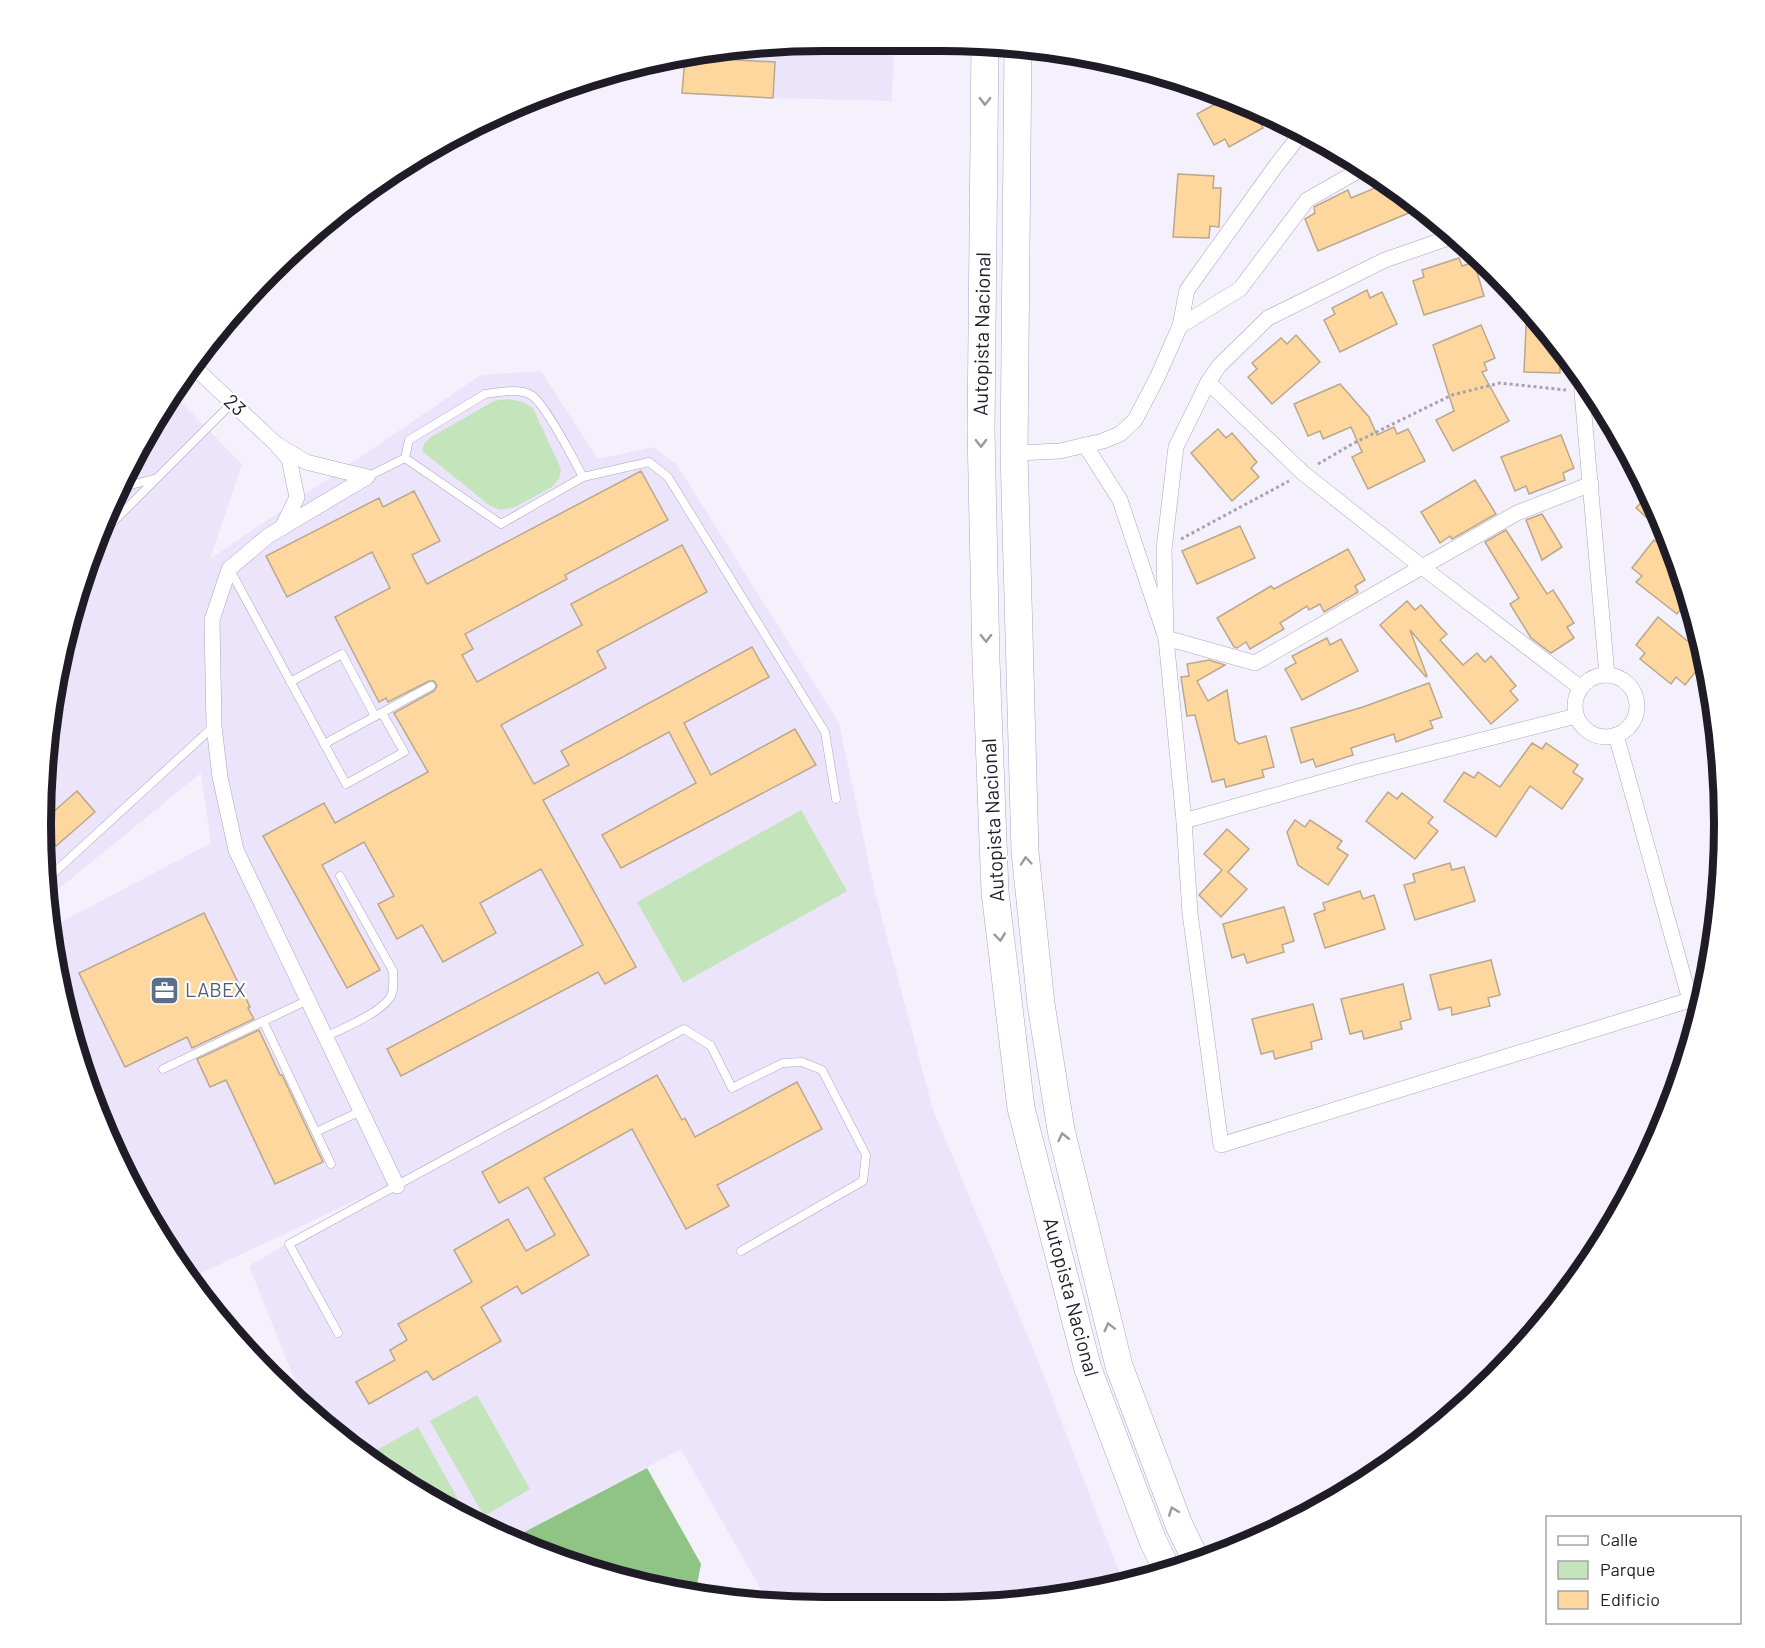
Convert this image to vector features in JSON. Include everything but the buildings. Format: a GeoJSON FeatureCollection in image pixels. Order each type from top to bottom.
{"type":"FeatureCollection","features":[{"type":"Feature","properties":{"kind":"highway","name":"Autopista Nacional"},"geometry":{"type":"LineString","coordinates":[[985,53],[981,431],[986,660],[997,915],[1021,1108],[1085,1358],[1153,1541],[1164,1564]]}},
{"type":"Feature","properties":{"kind":"highway","name":"Autopista Nacional"},"geometry":{"type":"LineString","coordinates":[[1018,56],[1014,453],[1025,852],[1041,1004],[1061,1130],[1119,1366],[1179,1525],[1193,1554]]}},
{"type":"Feature","properties":{"kind":"street"},"geometry":{"type":"LineString","coordinates":[[1014,453],[1060,451],[1085,445],[1120,434],[1135,420],[1180,326],[1187,290],[1297,139]]}},
{"type":"Feature","properties":{"kind":"street"},"geometry":{"type":"LineString","coordinates":[[1180,326],[1240,289],[1307,200],[1356,172]]}},
{"type":"Feature","properties":{"kind":"street"},"geometry":{"type":"LineString","coordinates":[[1446,239],[1385,260],[1268,318],[1219,366],[1208,382],[1176,447],[1164,549],[1167,638],[1190,913],[1221,1145],[1690,1000],[1616,735]]}},
{"type":"Feature","properties":{"kind":"street","name":"23"},"geometry":{"type":"LineString","coordinates":[[198,371],[289,459],[297,497],[282,528]]}},
{"type":"Feature","properties":{"kind":"street"},"geometry":{"type":"LineString","coordinates":[[1208,382],[1303,473],[1581,688]]}},
{"type":"Feature","properties":{"kind":"street"},"geometry":{"type":"LineString","coordinates":[[1584,395],[1607,675]]}},
{"type":"Feature","properties":{"kind":"street","name":"23"},"geometry":{"type":"LineString","coordinates":[[276,444],[306,462],[367,477]]}},
{"type":"Feature","properties":{"kind":"street"},"geometry":{"type":"LineString","coordinates":[[1085,445],[1120,500],[1167,638]]}},
{"type":"Feature","properties":{"kind":"street"},"geometry":{"type":"LineString","coordinates":[[367,477],[268,536],[229,569],[212,620],[214,726],[220,777],[236,850],[397,1186]]}},
{"type":"Feature","properties":{"kind":"street"},"geometry":{"type":"LineString","coordinates":[[1167,638],[1255,663],[1517,513],[1591,484]]}},
{"type":"Feature","properties":{"kind":"street"},"geometry":{"type":"LineString","coordinates":[[1607,675],[1626,683],[1633,692],[1636,712],[1632,722],[1625,730],[1606,737],[1588,732],[1581,725],[1576,716],[1575,706],[1576,697],[1588,681],[1607,675]]}},
{"type":"Feature","properties":{"kind":"street"},"geometry":{"type":"LineString","coordinates":[[1184,820],[1361,771],[1576,716]]}},
{"type":"Feature","properties":{"kind":"lane"},"geometry":{"type":"LineString","coordinates":[[405,458],[409,440],[485,394],[530,393],[540,404],[583,477]]}},
{"type":"Feature","properties":{"kind":"lane"},"geometry":{"type":"LineString","coordinates":[[113,521],[232,402]]}},
{"type":"Feature","properties":{"kind":"lane"},"geometry":{"type":"LineString","coordinates":[[367,477],[405,458]]}},
{"type":"Feature","properties":{"kind":"lane"},"geometry":{"type":"LineString","coordinates":[[405,458],[501,524],[583,477],[649,462],[668,477],[825,732],[836,799]]}},
{"type":"Feature","properties":{"kind":"lane"},"geometry":{"type":"LineString","coordinates":[[129,485],[155,479]]}},
{"type":"Feature","properties":{"kind":"lane"},"geometry":{"type":"LineString","coordinates":[[229,569],[290,682],[346,784],[404,752],[342,654],[290,682]]}},
{"type":"Feature","properties":{"kind":"lane"},"geometry":{"type":"LineString","coordinates":[[324,744],[430,686]]}},
{"type":"Feature","properties":{"kind":"lane"},"geometry":{"type":"LineString","coordinates":[[53,874],[214,726]]}},
{"type":"Feature","properties":{"kind":"lane"},"geometry":{"type":"LineString","coordinates":[[326,1037],[377,1010],[390,998],[394,986],[393,971],[340,876]]}},
{"type":"Feature","properties":{"kind":"lane"},"geometry":{"type":"LineString","coordinates":[[164,1069],[308,1000]]}},
{"type":"Feature","properties":{"kind":"lane"},"geometry":{"type":"LineString","coordinates":[[263,1021],[331,1164]]}},
{"type":"Feature","properties":{"kind":"lane"},"geometry":{"type":"LineString","coordinates":[[338,1333],[289,1244],[684,1029],[711,1046],[732,1088],[783,1063],[802,1062],[822,1070],[866,1155],[863,1181],[741,1251]]}},
{"type":"Feature","properties":{"kind":"lane"},"geometry":{"type":"LineString","coordinates":[[316,1132],[361,1111]]}},
{"type":"Feature","properties":{"kind":"path"},"geometry":{"type":"LineString","coordinates":[[1164,549],[1354,443],[1452,395],[1500,383],[1577,386]]}},
{"type":"Feature","properties":{"kind":"shaded area"},"geometry":{"type":"Polygon","coordinates":[[[894,51],[892,101],[682,93],[685,64],[773,53],[894,51]]]}},
{"type":"Feature","properties":{"kind":"shaded area"},"geometry":{"type":"Polygon","coordinates":[[[541,371],[598,459],[654,447],[677,465],[839,723],[875,892],[933,1110],[1037,1358],[1121,1576],[1042,1590],[992,1595],[824,1597],[763,1594],[681,1449],[520,1534],[437,1493],[395,1467],[353,1437],[299,1392],[249,1266],[369,1194],[197,1275],[117,1135],[92,1072],[77,1024],[58,924],[211,843],[201,773],[55,892],[51,824],[53,773],[66,673],[77,624],[92,576],[131,482],[178,399],[242,464],[210,559],[481,375],[541,371]]]}},
{"type":"Feature","properties":{"kind":"green space"},"geometry":{"type":"Polygon","coordinates":[[[508,399],[523,402],[533,408],[561,469],[559,479],[552,487],[515,507],[500,510],[489,505],[422,451],[424,444],[431,437],[494,401],[508,399]]]}},
{"type":"Feature","properties":{"kind":"green space"},"geometry":{"type":"Polygon","coordinates":[[[801,810],[847,891],[683,983],[637,902],[801,810]]]}},
{"type":"Feature","properties":{"kind":"green space"},"geometry":{"type":"Polygon","coordinates":[[[477,1395],[530,1489],[484,1516],[430,1421],[477,1395]]]}},
{"type":"Feature","properties":{"kind":"green space"},"geometry":{"type":"Polygon","coordinates":[[[418,1427],[462,1506],[437,1493],[374,1452],[418,1427]]]}},
{"type":"Feature","properties":{"kind":"green space"},"geometry":{"type":"Polygon","coordinates":[[[647,1468],[701,1564],[697,1586],[624,1571],[576,1556],[520,1534],[647,1468]]]}},
{"type":"Feature","properties":{"kind":"place","name":"LABEX"},"geometry":{"type":"Point","coordinates":[164,990]}}]}
